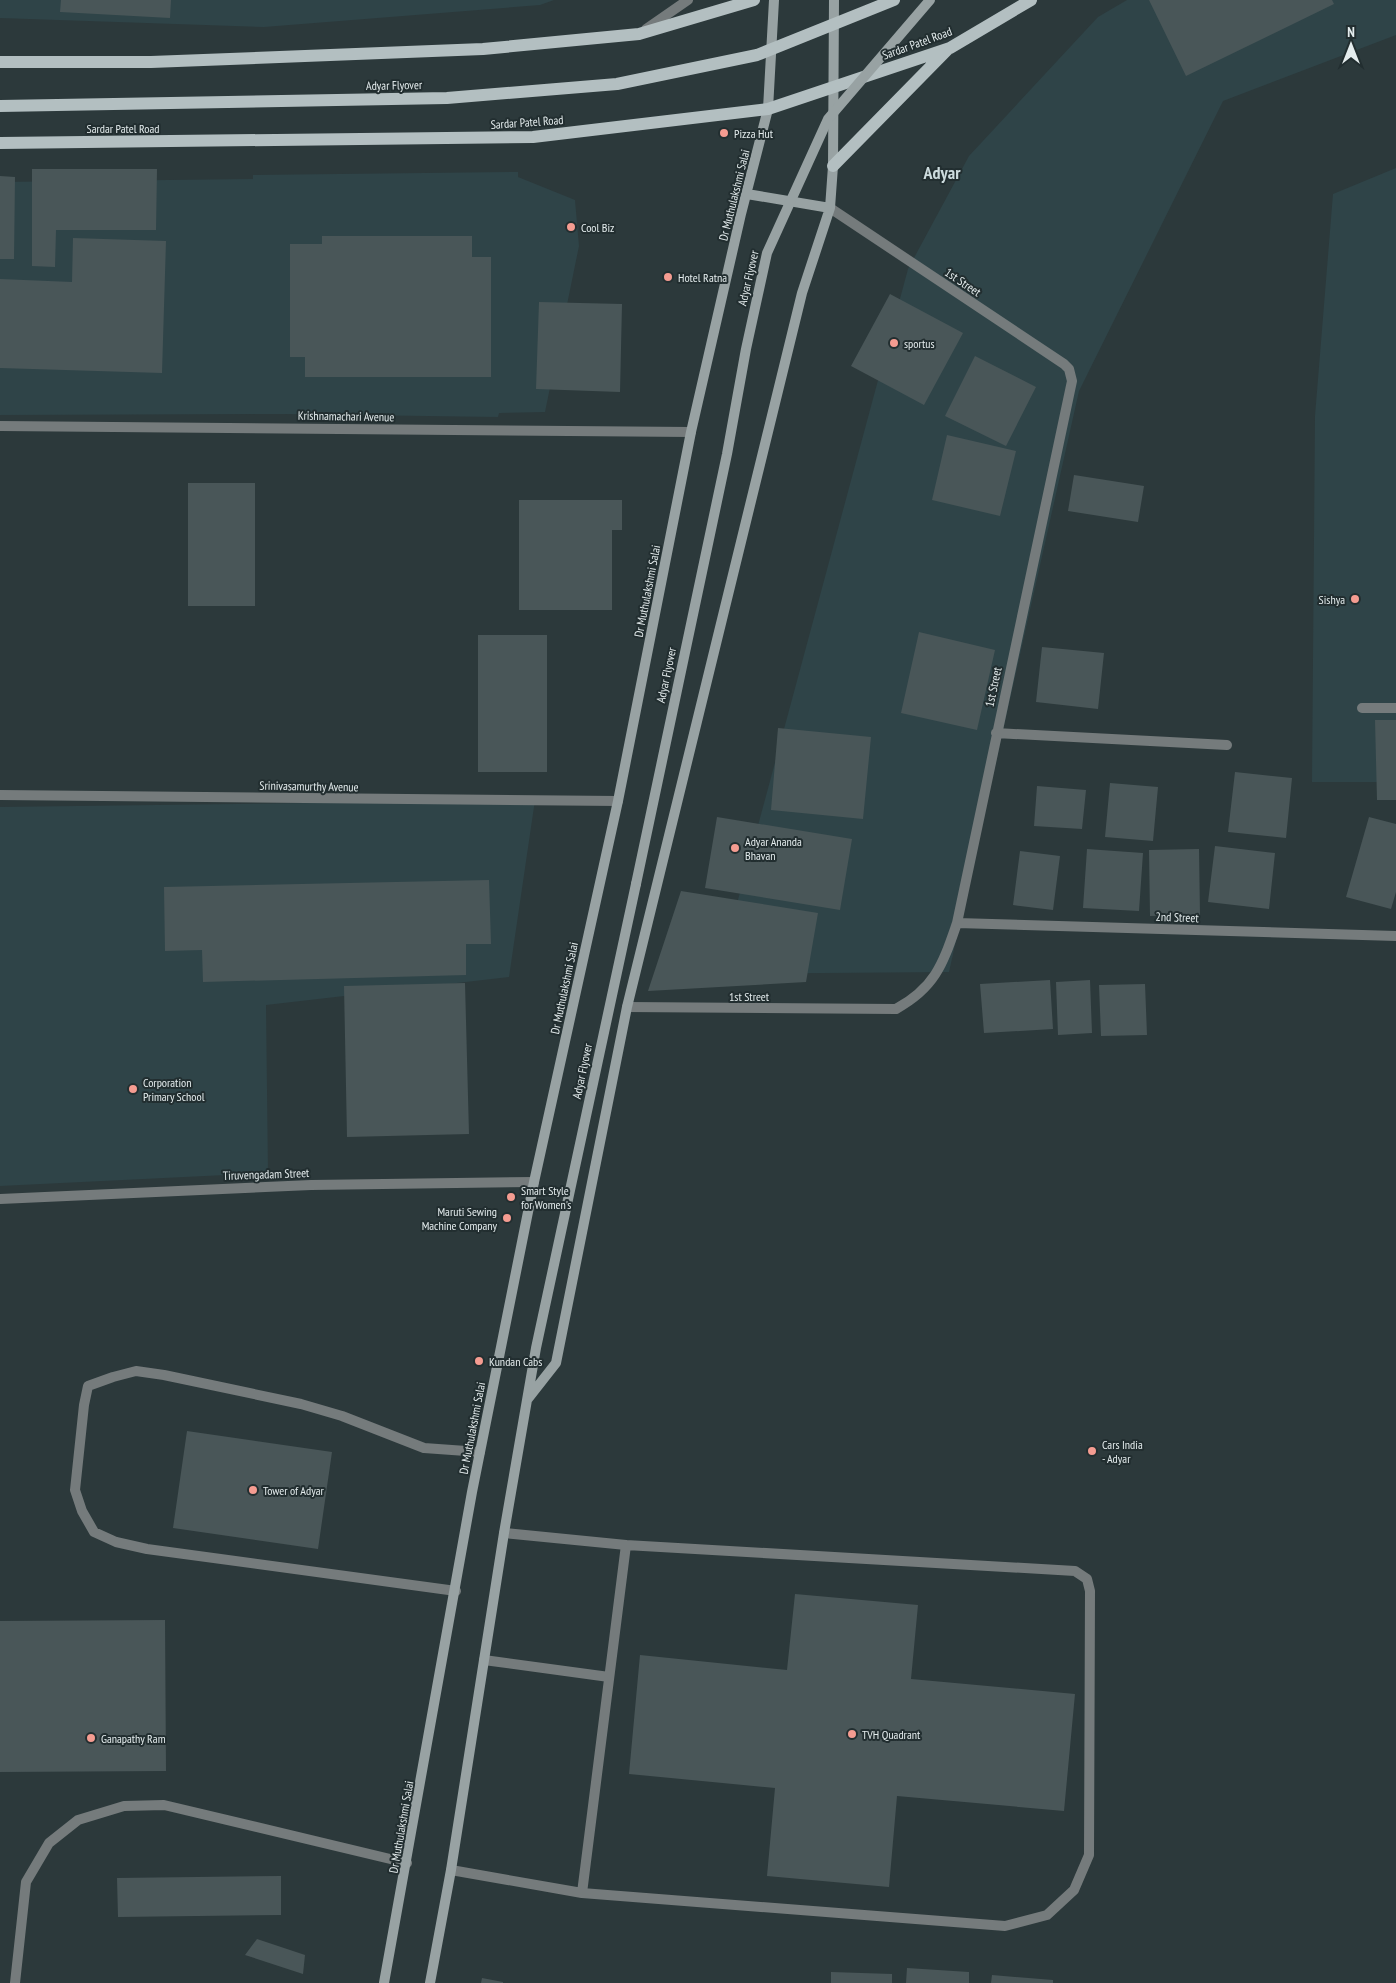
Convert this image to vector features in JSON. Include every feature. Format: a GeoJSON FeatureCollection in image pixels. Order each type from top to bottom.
{"type":"FeatureCollection","features":[{"type":"Feature","properties":{"kind":"main road"},"geometry":{"type":"LineString","coordinates":[[0,62],[151,62],[483,50],[639,34],[754,0]]}},
{"type":"Feature","properties":{"kind":"main road","name":"Dr Muthulakshmi Salai"},"geometry":{"type":"LineString","coordinates":[[384,1983],[480,1452],[534,1182],[618,801],[691,432],[768,109],[774,0]]}},
{"type":"Feature","properties":{"kind":"main road"},"geometry":{"type":"LineString","coordinates":[[430,1983],[451,1870],[527,1400],[556,1363],[627,1007],[802,293],[830,208],[834,166],[834,0]]}},
{"type":"Feature","properties":{"kind":"main road","name":"Adyar Flyover"},"geometry":{"type":"LineString","coordinates":[[0,106],[447,98],[617,84],[757,55],[894,0]]}},
{"type":"Feature","properties":{"kind":"main road","name":"Adyar Flyover"},"geometry":{"type":"LineString","coordinates":[[527,1400],[536,1348],[728,454],[746,349],[767,254],[828,119],[930,0]]}},
{"type":"Feature","properties":{"kind":"main road","name":"Sardar Patel Road"},"geometry":{"type":"LineString","coordinates":[[0,143],[533,137],[768,109],[950,48],[1031,0]]}},
{"type":"Feature","properties":{"kind":"main road"},"geometry":{"type":"LineString","coordinates":[[834,166],[950,48]]}},
{"type":"Feature","properties":{"kind":"main road"},"geometry":{"type":"LineString","coordinates":[[747,194],[830,208]]}},
{"type":"Feature","properties":{"kind":"street"},"geometry":{"type":"LineString","coordinates":[[639,34],[688,0]]}},
{"type":"Feature","properties":{"kind":"street","name":"1st Street"},"geometry":{"type":"LineString","coordinates":[[627,1007],[896,1009],[914,999],[932,981],[944,960],[958,923],[996,733],[1072,381],[1069,369],[830,208]]}},
{"type":"Feature","properties":{"kind":"street","name":"Krishnamachari Avenue"},"geometry":{"type":"LineString","coordinates":[[0,426],[691,432]]}},
{"type":"Feature","properties":{"kind":"street"},"geometry":{"type":"LineString","coordinates":[[1362,708],[1396,708]]}},
{"type":"Feature","properties":{"kind":"street"},"geometry":{"type":"LineString","coordinates":[[996,733],[1227,745]]}},
{"type":"Feature","properties":{"kind":"street","name":"Srinivasamurthy Avenue"},"geometry":{"type":"LineString","coordinates":[[0,795],[618,801]]}},
{"type":"Feature","properties":{"kind":"street","name":"2nd Street"},"geometry":{"type":"LineString","coordinates":[[958,923],[1396,936]]}},
{"type":"Feature","properties":{"kind":"street","name":"Tiruvengadam Street"},"geometry":{"type":"LineString","coordinates":[[0,1199],[311,1185],[534,1182]]}},
{"type":"Feature","properties":{"kind":"street"},"geometry":{"type":"LineString","coordinates":[[456,1591],[147,1549],[116,1542],[94,1532],[82,1511],[75,1490],[84,1405],[88,1386],[136,1371],[164,1375],[301,1404],[342,1416],[424,1448],[480,1452]]}},
{"type":"Feature","properties":{"kind":"street"},"geometry":{"type":"LineString","coordinates":[[451,1870],[582,1893],[1005,1926],[1047,1915],[1074,1890],[1089,1855],[1090,1591],[1087,1579],[1075,1571],[626,1545],[504,1533]]}},
{"type":"Feature","properties":{"kind":"street"},"geometry":{"type":"LineString","coordinates":[[582,1893],[626,1545]]}},
{"type":"Feature","properties":{"kind":"street"},"geometry":{"type":"LineString","coordinates":[[484,1660],[610,1677]]}},
{"type":"Feature","properties":{"kind":"street"},"geometry":{"type":"LineString","coordinates":[[15,1983],[26,1882],[49,1843],[78,1820],[124,1806],[164,1806],[407,1863]]}},
{"type":"Feature","properties":{"kind":"shaded area"},"geometry":{"type":"Polygon","coordinates":[[[0,0],[554,0],[540,5],[264,27],[0,18],[0,0]]]}},
{"type":"Feature","properties":{"kind":"shaded area"},"geometry":{"type":"Polygon","coordinates":[[[1127,0],[1396,0],[1396,35],[1223,101],[1079,391],[949,972],[718,974],[908,269],[969,156],[1098,17],[1127,0]]]}},
{"type":"Feature","properties":{"kind":"shaded area","name":"Sishya"},"geometry":{"type":"Polygon","coordinates":[[[1396,168],[1396,782],[1312,782],[1315,416],[1333,194],[1396,168]]]}},
{"type":"Feature","properties":{"kind":"shaded area"},"geometry":{"type":"Polygon","coordinates":[[[518,172],[518,177],[575,200],[579,246],[545,412],[499,413],[498,417],[284,414],[0,415],[0,182],[253,179],[253,175],[518,172]]]}},
{"type":"Feature","properties":{"kind":"shaded area"},"geometry":{"type":"Polygon","coordinates":[[[535,800],[509,977],[266,1005],[268,1173],[0,1186],[0,807],[535,800]]]}},
{"type":"Feature","properties":{"kind":"building"},"geometry":{"type":"Polygon","coordinates":[[[61,0],[171,0],[170,18],[60,12],[61,0]]]}},
{"type":"Feature","properties":{"kind":"building"},"geometry":{"type":"Polygon","coordinates":[[[1149,0],[1332,0],[1334,4],[1186,76],[1149,0]]]}},
{"type":"Feature","properties":{"kind":"building"},"geometry":{"type":"Polygon","coordinates":[[[32,169],[157,169],[156,230],[56,230],[55,267],[32,266],[32,169]]]}},
{"type":"Feature","properties":{"kind":"building"},"geometry":{"type":"Polygon","coordinates":[[[0,176],[15,177],[14,259],[0,259],[0,176]]]}},
{"type":"Feature","properties":{"kind":"building"},"geometry":{"type":"Polygon","coordinates":[[[322,236],[472,236],[472,257],[491,257],[491,377],[305,377],[305,357],[290,357],[290,244],[322,244],[322,236]]]}},
{"type":"Feature","properties":{"kind":"building"},"geometry":{"type":"Polygon","coordinates":[[[73,238],[166,241],[162,373],[0,368],[0,279],[72,282],[73,238]]]}},
{"type":"Feature","properties":{"kind":"building"},"geometry":{"type":"Polygon","coordinates":[[[890,294],[963,333],[924,405],[851,366],[890,294]]]}},
{"type":"Feature","properties":{"kind":"building"},"geometry":{"type":"Polygon","coordinates":[[[539,302],[622,304],[620,392],[536,389],[539,302]]]}},
{"type":"Feature","properties":{"kind":"building"},"geometry":{"type":"Polygon","coordinates":[[[975,356],[1036,387],[1006,446],[945,416],[975,356]]]}},
{"type":"Feature","properties":{"kind":"building"},"geometry":{"type":"Polygon","coordinates":[[[947,435],[1016,451],[1000,516],[932,500],[947,435]]]}},
{"type":"Feature","properties":{"kind":"building"},"geometry":{"type":"Polygon","coordinates":[[[1074,475],[1144,486],[1138,522],[1068,511],[1074,475]]]}},
{"type":"Feature","properties":{"kind":"building"},"geometry":{"type":"Polygon","coordinates":[[[188,483],[255,483],[255,606],[188,606],[188,483]]]}},
{"type":"Feature","properties":{"kind":"building"},"geometry":{"type":"Polygon","coordinates":[[[519,500],[622,500],[622,530],[612,530],[612,610],[519,610],[519,500]]]}},
{"type":"Feature","properties":{"kind":"building"},"geometry":{"type":"Polygon","coordinates":[[[919,632],[995,650],[977,730],[901,713],[919,632]]]}},
{"type":"Feature","properties":{"kind":"building"},"geometry":{"type":"Polygon","coordinates":[[[478,635],[547,635],[547,772],[478,772],[478,635]]]}},
{"type":"Feature","properties":{"kind":"building"},"geometry":{"type":"Polygon","coordinates":[[[1042,647],[1104,653],[1098,709],[1036,702],[1042,647]]]}},
{"type":"Feature","properties":{"kind":"building"},"geometry":{"type":"Polygon","coordinates":[[[1375,720],[1396,720],[1396,800],[1377,800],[1375,720]]]}},
{"type":"Feature","properties":{"kind":"building"},"geometry":{"type":"Polygon","coordinates":[[[778,728],[871,737],[863,819],[771,810],[778,728]]]}},
{"type":"Feature","properties":{"kind":"building"},"geometry":{"type":"Polygon","coordinates":[[[1235,772],[1292,778],[1286,838],[1228,832],[1235,772]]]}},
{"type":"Feature","properties":{"kind":"building"},"geometry":{"type":"Polygon","coordinates":[[[1110,783],[1158,787],[1153,841],[1105,837],[1110,783]]]}},
{"type":"Feature","properties":{"kind":"building"},"geometry":{"type":"Polygon","coordinates":[[[1037,786],[1086,790],[1082,829],[1034,826],[1037,786]]]}},
{"type":"Feature","properties":{"kind":"building"},"geometry":{"type":"Polygon","coordinates":[[[717,817],[852,839],[840,910],[705,888],[717,817]]]}},
{"type":"Feature","properties":{"kind":"building"},"geometry":{"type":"Polygon","coordinates":[[[1369,817],[1396,824],[1396,892],[1391,909],[1346,897],[1369,817]]]}},
{"type":"Feature","properties":{"kind":"building"},"geometry":{"type":"Polygon","coordinates":[[[1215,846],[1275,853],[1269,909],[1208,902],[1215,846]]]}},
{"type":"Feature","properties":{"kind":"building"},"geometry":{"type":"Polygon","coordinates":[[[1087,849],[1143,853],[1139,911],[1083,908],[1087,849]]]}},
{"type":"Feature","properties":{"kind":"building"},"geometry":{"type":"Polygon","coordinates":[[[1199,849],[1200,915],[1150,916],[1149,850],[1199,849]]]}},
{"type":"Feature","properties":{"kind":"building"},"geometry":{"type":"Polygon","coordinates":[[[1020,851],[1060,856],[1053,910],[1013,905],[1020,851]]]}},
{"type":"Feature","properties":{"kind":"building"},"geometry":{"type":"Polygon","coordinates":[[[489,880],[491,944],[466,944],[466,975],[203,982],[202,950],[165,951],[164,887],[489,880]]]}},
{"type":"Feature","properties":{"kind":"building"},"geometry":{"type":"Polygon","coordinates":[[[681,891],[818,913],[806,982],[648,991],[681,891]]]}},
{"type":"Feature","properties":{"kind":"building"},"geometry":{"type":"Polygon","coordinates":[[[1050,980],[1053,1029],[984,1033],[980,984],[1050,980]]]}},
{"type":"Feature","properties":{"kind":"building"},"geometry":{"type":"Polygon","coordinates":[[[1090,980],[1092,1033],[1058,1035],[1056,982],[1090,980]]]}},
{"type":"Feature","properties":{"kind":"building"},"geometry":{"type":"Polygon","coordinates":[[[465,983],[469,1134],[347,1137],[344,986],[465,983]]]}},
{"type":"Feature","properties":{"kind":"building"},"geometry":{"type":"Polygon","coordinates":[[[1145,984],[1147,1035],[1101,1036],[1099,985],[1145,984]]]}},
{"type":"Feature","properties":{"kind":"building","name":"Tower of Adyar"},"geometry":{"type":"Polygon","coordinates":[[[187,1431],[332,1452],[318,1549],[173,1528],[187,1431]]]}},
{"type":"Feature","properties":{"kind":"building","name":"TVH Quadrant"},"geometry":{"type":"Polygon","coordinates":[[[795,1594],[918,1605],[911,1679],[1075,1694],[1064,1811],[897,1796],[889,1887],[767,1876],[775,1788],[629,1774],[640,1655],[787,1670],[795,1594]]]}},
{"type":"Feature","properties":{"kind":"building"},"geometry":{"type":"Polygon","coordinates":[[[165,1620],[166,1771],[0,1772],[0,1621],[165,1620]]]}},
{"type":"Feature","properties":{"kind":"building"},"geometry":{"type":"Polygon","coordinates":[[[281,1876],[281,1915],[118,1917],[117,1878],[281,1876]]]}},
{"type":"Feature","properties":{"kind":"building"},"geometry":{"type":"Polygon","coordinates":[[[257,1939],[305,1955],[303,1974],[245,1955],[257,1939]]]}},
{"type":"Feature","properties":{"kind":"building"},"geometry":{"type":"Polygon","coordinates":[[[907,1968],[969,1972],[969,1983],[906,1983],[907,1968]]]}},
{"type":"Feature","properties":{"kind":"building"},"geometry":{"type":"Polygon","coordinates":[[[831,1972],[892,1974],[892,1983],[831,1983],[831,1972]]]}},
{"type":"Feature","properties":{"kind":"building"},"geometry":{"type":"Polygon","coordinates":[[[992,1975],[1053,1980],[1053,1983],[991,1983],[992,1975]]]}},
{"type":"Feature","properties":{"kind":"building"},"geometry":{"type":"Polygon","coordinates":[[[482,1978],[503,1982],[503,1983],[481,1983],[482,1978]]]}},
{"type":"Feature","properties":{"kind":"place","name":"Pizza Hut"},"geometry":{"type":"Point","coordinates":[724,133]}},
{"type":"Feature","properties":{"kind":"place","name":"Cool Biz"},"geometry":{"type":"Point","coordinates":[571,227]}},
{"type":"Feature","properties":{"kind":"place","name":"Hotel Ratna"},"geometry":{"type":"Point","coordinates":[668,277]}},
{"type":"Feature","properties":{"kind":"place","name":"sportus"},"geometry":{"type":"Point","coordinates":[894,343]}},
{"type":"Feature","properties":{"kind":"place","name":"Sishya"},"geometry":{"type":"Point","coordinates":[1355,599]}},
{"type":"Feature","properties":{"kind":"place","name":"Adyar Ananda Bhavan"},"geometry":{"type":"Point","coordinates":[735,848]}},
{"type":"Feature","properties":{"kind":"place","name":"Corporation Primary School"},"geometry":{"type":"Point","coordinates":[133,1089]}},
{"type":"Feature","properties":{"kind":"place","name":"Smart Style for Women's"},"geometry":{"type":"Point","coordinates":[511,1197]}},
{"type":"Feature","properties":{"kind":"place","name":"Maruti Sewing Machine Company"},"geometry":{"type":"Point","coordinates":[507,1218]}},
{"type":"Feature","properties":{"kind":"place","name":"Kundan Cabs"},"geometry":{"type":"Point","coordinates":[479,1361]}},
{"type":"Feature","properties":{"kind":"place","name":"Cars India - Adyar"},"geometry":{"type":"Point","coordinates":[1092,1451]}},
{"type":"Feature","properties":{"kind":"place","name":"Tower of Adyar"},"geometry":{"type":"Point","coordinates":[253,1490]}},
{"type":"Feature","properties":{"kind":"place","name":"TVH Quadrant"},"geometry":{"type":"Point","coordinates":[852,1734]}},
{"type":"Feature","properties":{"kind":"place","name":"Ganapathy Ram"},"geometry":{"type":"Point","coordinates":[91,1738]}},
{"type":"Feature","properties":{"kind":"district","name":"Adyar"},"geometry":{"type":"Point","coordinates":[942,172]}}]}
